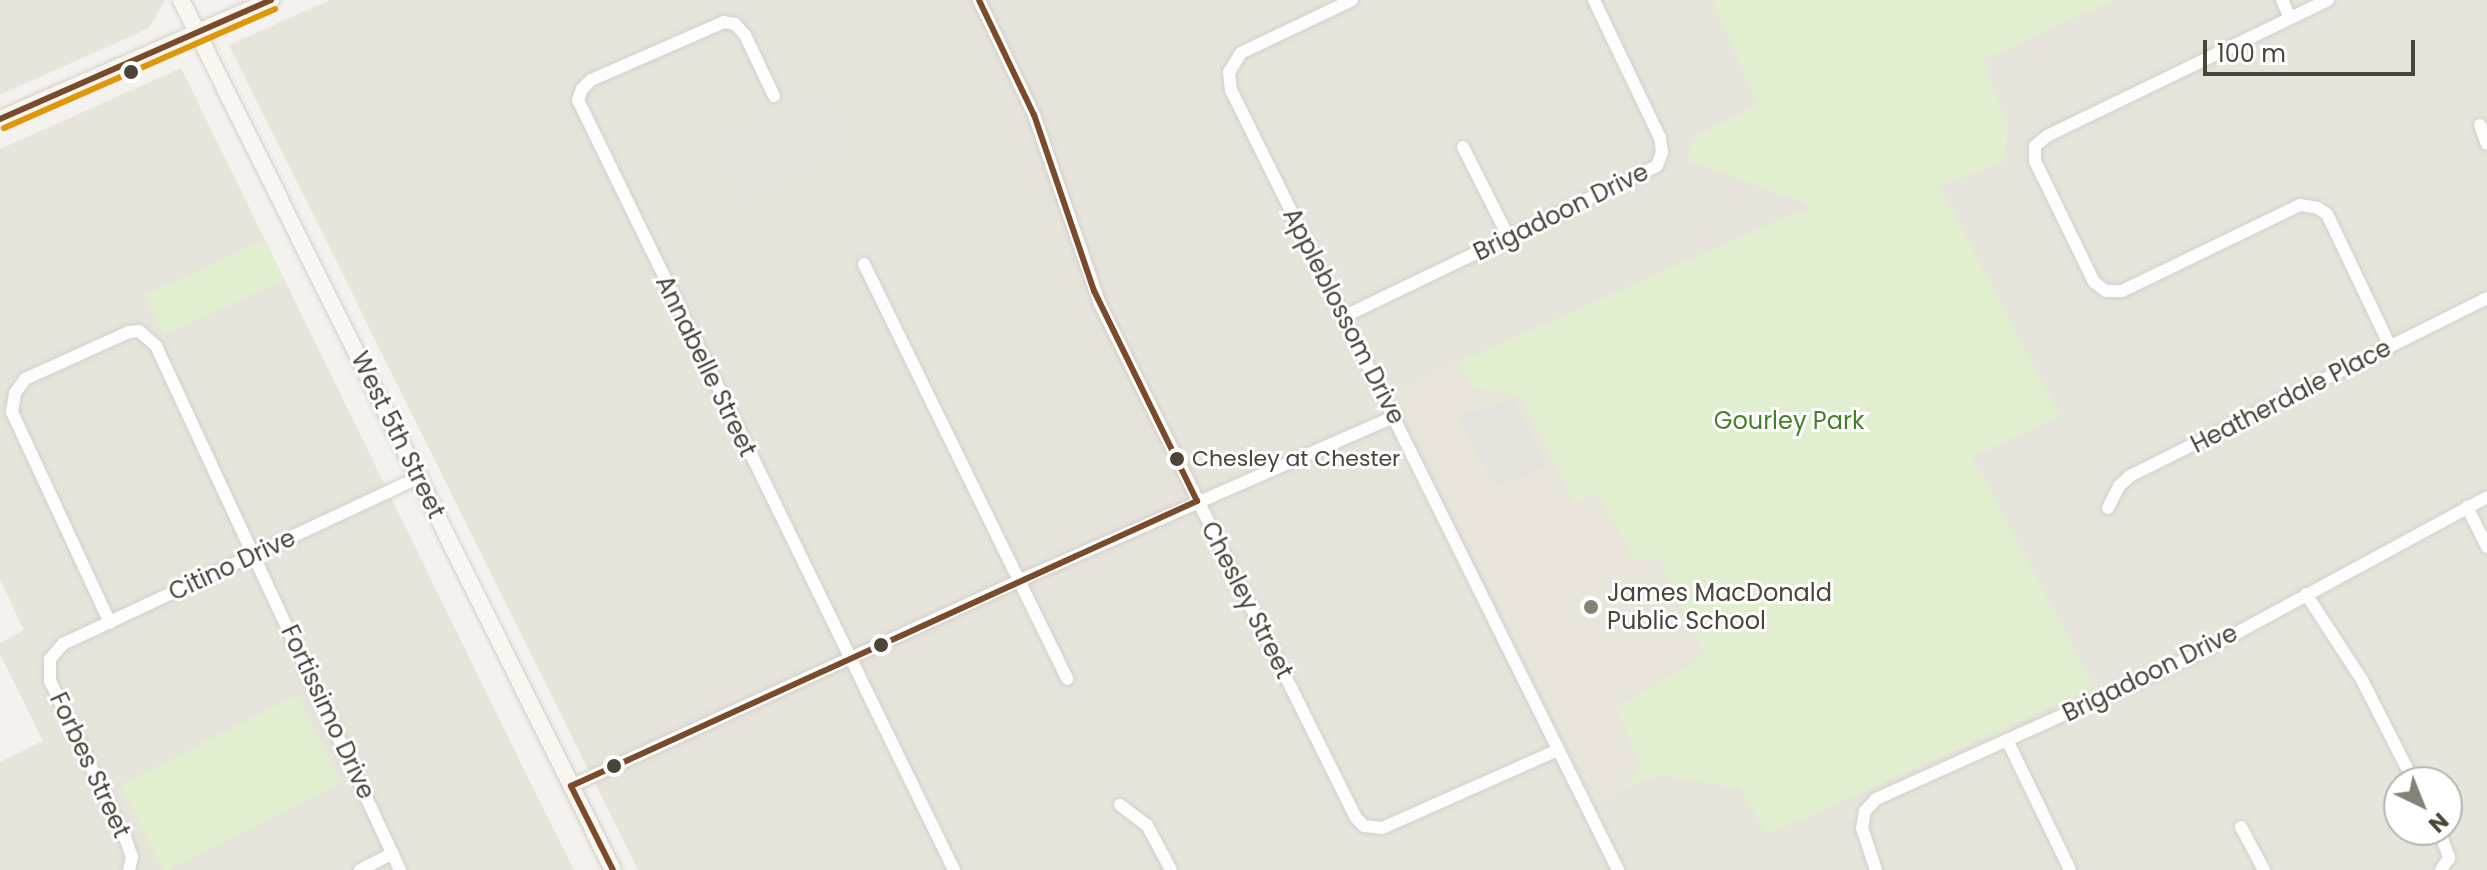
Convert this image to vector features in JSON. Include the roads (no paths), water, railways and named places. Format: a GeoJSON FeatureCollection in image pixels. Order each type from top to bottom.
{"type":"FeatureCollection","features":[{"type":"Feature","properties":{"kind":"street","name":"West 5th Street"},"geometry":{"type":"LineString","coordinates":[[181,0],[613,870]]}},
{"type":"Feature","properties":{"kind":"street"},"geometry":{"type":"LineString","coordinates":[[0,119],[271,0]]}},
{"type":"Feature","properties":{"kind":"street","name":"Chesley Street"},"geometry":{"type":"LineString","coordinates":[[979,0],[1034,115],[1094,291],[1356,818],[1364,826],[1382,828],[1558,750]]}},
{"type":"Feature","properties":{"kind":"street","name":"Appleblossom Drive"},"geometry":{"type":"LineString","coordinates":[[1352,0],[1241,53],[1231,67],[1229,81],[1618,870]]}},
{"type":"Feature","properties":{"kind":"street","name":"Brigadoon Drive"},"geometry":{"type":"LineString","coordinates":[[1343,317],[1656,167],[1661,160],[1660,138],[1594,0]]}},
{"type":"Feature","properties":{"kind":"street"},"geometry":{"type":"LineString","coordinates":[[2282,0],[2290,18]]}},
{"type":"Feature","properties":{"kind":"street"},"geometry":{"type":"LineString","coordinates":[[2328,0],[2047,136],[2035,146],[2035,161],[2094,282],[2106,291],[2122,291],[2300,205],[2318,208],[2327,214],[2390,346]]}},
{"type":"Feature","properties":{"kind":"street","name":"Annabelle Street"},"geometry":{"type":"LineString","coordinates":[[774,96],[745,35],[735,24],[724,22],[591,80],[582,89],[578,100],[954,870]]}},
{"type":"Feature","properties":{"kind":"street"},"geometry":{"type":"LineString","coordinates":[[2480,125],[2487,144]]}},
{"type":"Feature","properties":{"kind":"street"},"geometry":{"type":"LineString","coordinates":[[1463,147],[1509,238]]}},
{"type":"Feature","properties":{"kind":"street"},"geometry":{"type":"LineString","coordinates":[[864,264],[1067,679]]}},
{"type":"Feature","properties":{"kind":"street","name":"Heatherdale Place"},"geometry":{"type":"LineString","coordinates":[[2108,508],[2119,486],[2130,476],[2487,298]]}},
{"type":"Feature","properties":{"kind":"street","name":"Fortissimo Drive"},"geometry":{"type":"LineString","coordinates":[[110,623],[12,412],[15,393],[25,379],[129,332],[139,331],[156,346],[400,870]]}},
{"type":"Feature","properties":{"kind":"street"},"geometry":{"type":"LineString","coordinates":[[571,786],[1018,581],[1394,417]]}},
{"type":"Feature","properties":{"kind":"street","name":"Citino Drive"},"geometry":{"type":"LineString","coordinates":[[50,659],[63,644],[419,477]]}},
{"type":"Feature","properties":{"kind":"street","name":"Brigadoon Drive"},"geometry":{"type":"LineString","coordinates":[[1876,870],[1862,828],[1870,804],[2198,654],[2487,497]]}},
{"type":"Feature","properties":{"kind":"street"},"geometry":{"type":"LineString","coordinates":[[2467,507],[2487,547]]}},
{"type":"Feature","properties":{"kind":"street"},"geometry":{"type":"LineString","coordinates":[[2306,594],[2362,680],[2406,766]]}},
{"type":"Feature","properties":{"kind":"street","name":"Forbes Street"},"geometry":{"type":"LineString","coordinates":[[50,659],[50,681],[126,840],[132,857],[129,870]]}},
{"type":"Feature","properties":{"kind":"street"},"geometry":{"type":"LineString","coordinates":[[2007,740],[2070,870]]}},
{"type":"Feature","properties":{"kind":"street"},"geometry":{"type":"LineString","coordinates":[[1120,805],[1147,825],[1171,870]]}},
{"type":"Feature","properties":{"kind":"street"},"geometry":{"type":"LineString","coordinates":[[2241,827],[2264,870]]}},
{"type":"Feature","properties":{"kind":"street"},"geometry":{"type":"LineString","coordinates":[[2441,870],[2449,858],[2445,846]]}},
{"type":"Feature","properties":{"kind":"street"},"geometry":{"type":"LineString","coordinates":[[360,870],[393,853]]}},
{"type":"Feature","properties":{"kind":"place","name":"Chesley at Chester"},"geometry":{"type":"Point","coordinates":[1177,459]}},
{"type":"Feature","properties":{"kind":"place","name":"James MacDonald Public School"},"geometry":{"type":"Point","coordinates":[1591,607]}},
{"type":"Feature","properties":{"kind":"park label","name":"Gourley Park"},"geometry":{"type":"Point","coordinates":[1789,421]}}]}
